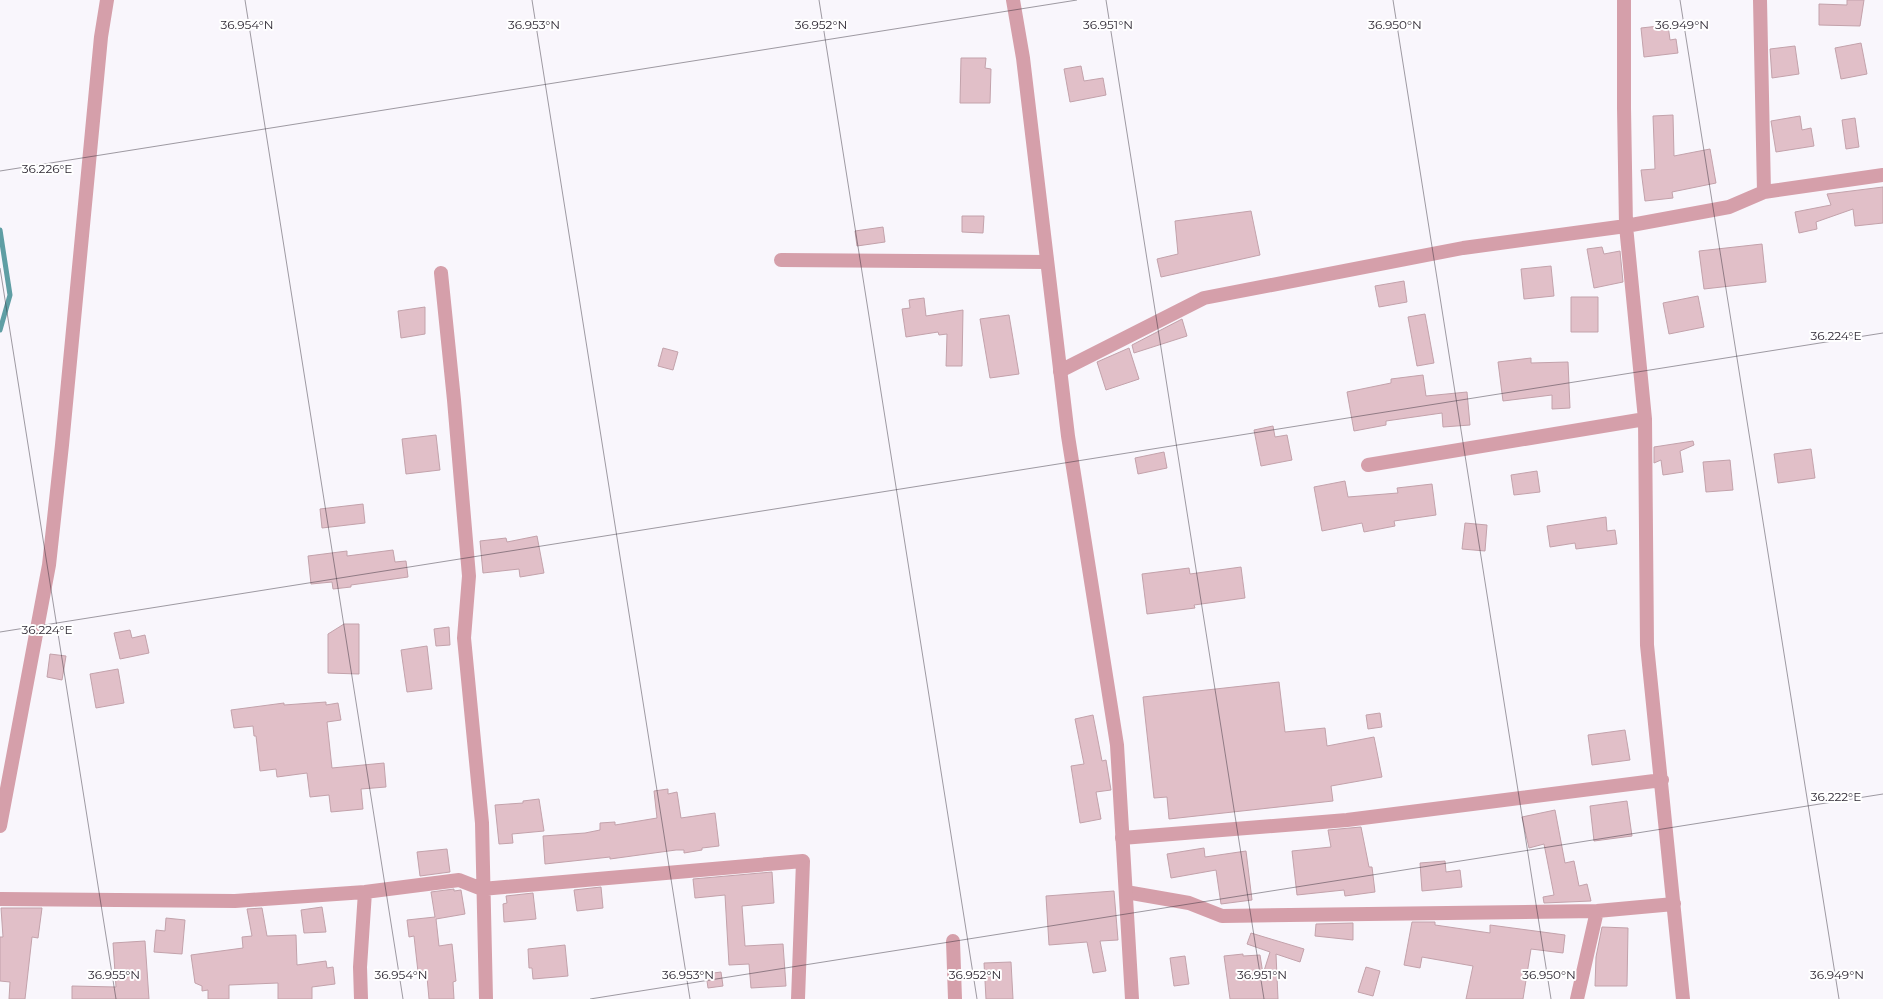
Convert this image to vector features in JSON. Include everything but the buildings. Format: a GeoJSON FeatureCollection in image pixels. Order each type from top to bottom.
{"type":"FeatureCollection","features":[{"type":"Feature","properties":{"kind":"street"},"geometry":{"type":"LineString","coordinates":[[0,826],[49,564],[100,46],[107,0]]}},
{"type":"Feature","properties":{"kind":"street"},"geometry":{"type":"LineString","coordinates":[[1013,0],[1023,58],[1068,436],[1117,745],[1132,999]]}},
{"type":"Feature","properties":{"kind":"street"},"geometry":{"type":"LineString","coordinates":[[1624,0],[1626,226],[1644,419],[1647,645],[1683,999]]}},
{"type":"Feature","properties":{"kind":"street"},"geometry":{"type":"LineString","coordinates":[[1760,0],[1764,192]]}},
{"type":"Feature","properties":{"kind":"street"},"geometry":{"type":"LineString","coordinates":[[1060,371],[1204,298],[1463,248],[1626,226],[1729,207],[1764,192],[1883,175]]}},
{"type":"Feature","properties":{"kind":"street"},"geometry":{"type":"LineString","coordinates":[[781,260],[1047,262]]}},
{"type":"Feature","properties":{"kind":"street"},"geometry":{"type":"LineString","coordinates":[[441,273],[469,576],[464,638],[482,823],[486,999]]}},
{"type":"Feature","properties":{"kind":"street"},"geometry":{"type":"LineString","coordinates":[[1368,465],[1644,419]]}},
{"type":"Feature","properties":{"kind":"street"},"geometry":{"type":"LineString","coordinates":[[1122,838],[1347,820],[1662,780]]}},
{"type":"Feature","properties":{"kind":"street"},"geometry":{"type":"LineString","coordinates":[[0,899],[235,901],[365,892],[459,880],[482,889],[803,861],[798,999]]}},
{"type":"Feature","properties":{"kind":"street"},"geometry":{"type":"LineString","coordinates":[[361,999],[360,967],[365,892]]}},
{"type":"Feature","properties":{"kind":"street"},"geometry":{"type":"LineString","coordinates":[[1126,892],[1189,903],[1222,916],[1597,911],[1674,904]]}},
{"type":"Feature","properties":{"kind":"street"},"geometry":{"type":"LineString","coordinates":[[1577,999],[1597,911]]}},
{"type":"Feature","properties":{"kind":"street"},"geometry":{"type":"LineString","coordinates":[[953,941],[955,999]]}},
{"type":"Feature","properties":{"kind":"waterway"},"geometry":{"type":"LineString","coordinates":[[0,230],[10,295],[0,330]]}}]}
